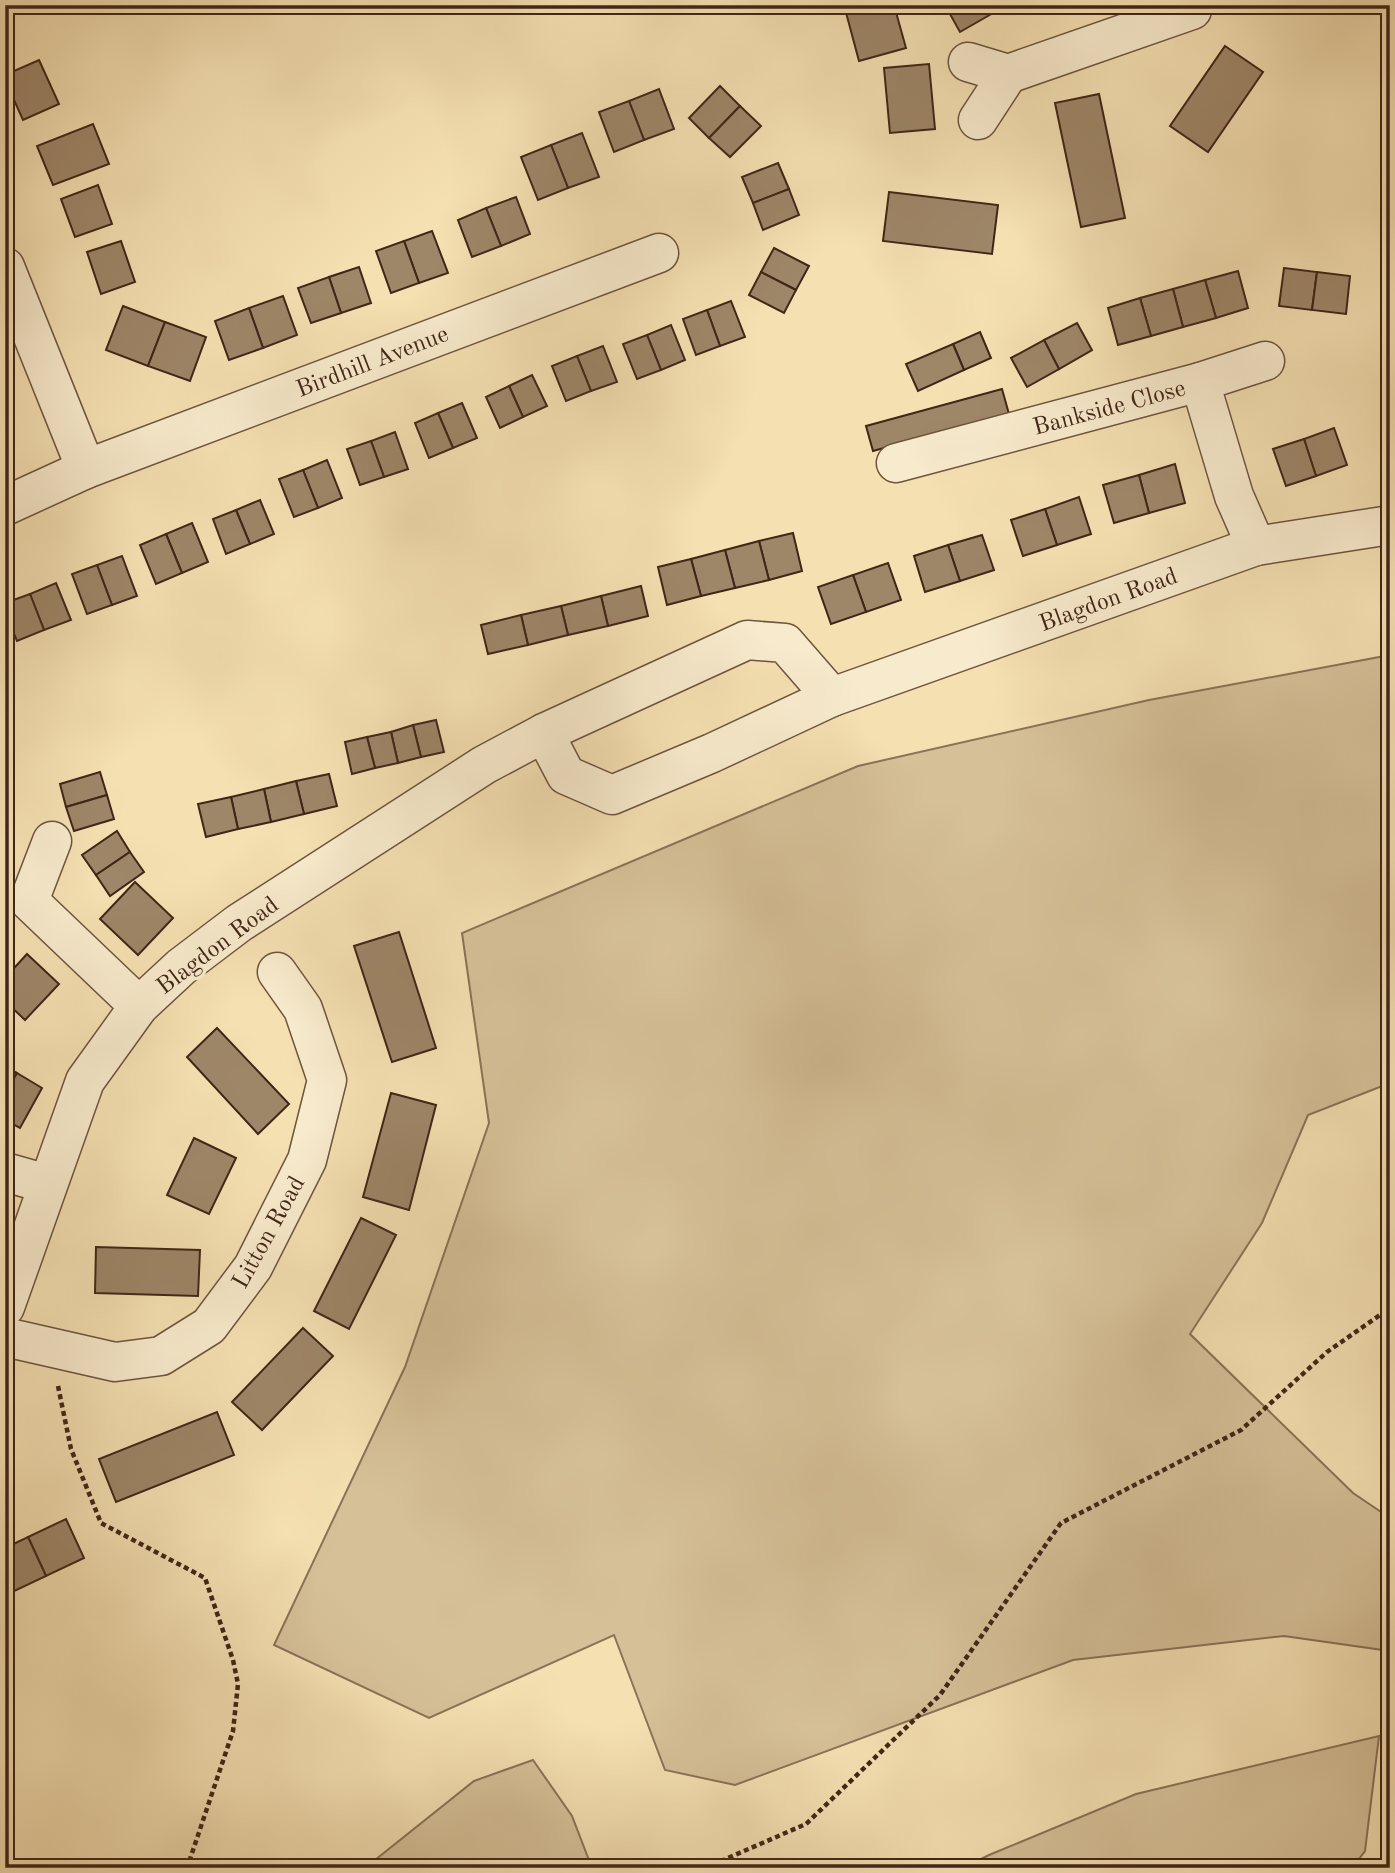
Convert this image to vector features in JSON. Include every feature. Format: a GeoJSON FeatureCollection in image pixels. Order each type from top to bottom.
{"type":"FeatureCollection","features":[{"type":"Feature","properties":{"kind":"street"},"geometry":{"type":"LineString","coordinates":[[968,62],[1008,74],[1192,10],[1189,5]]}},
{"type":"Feature","properties":{"kind":"street"},"geometry":{"type":"LineString","coordinates":[[978,120],[1008,74]]}},
{"type":"Feature","properties":{"kind":"street","name":"Birdhill Avenue"},"geometry":{"type":"LineString","coordinates":[[5,506],[86,469],[659,253]]}},
{"type":"Feature","properties":{"kind":"street"},"geometry":{"type":"LineString","coordinates":[[5,267],[86,469]]}},
{"type":"Feature","properties":{"kind":"street","name":"Bankside Close"},"geometry":{"type":"LineString","coordinates":[[896,463],[1200,382],[1265,361]]}},
{"type":"Feature","properties":{"kind":"street","name":"Bankside Close"},"geometry":{"type":"LineString","coordinates":[[1200,382],[1234,496],[1256,546]]}},
{"type":"Feature","properties":{"kind":"street","name":"Blagdon Road"},"geometry":{"type":"LineString","coordinates":[[544,733],[566,775],[612,795],[712,753],[832,697],[1256,546],[1390,524]]}},
{"type":"Feature","properties":{"kind":"street","name":"Blagdon Road"},"geometry":{"type":"LineString","coordinates":[[5,1307],[85,1081],[139,1006],[181,967],[239,922],[484,765],[544,733],[747,640],[785,643],[832,697]]}},
{"type":"Feature","properties":{"kind":"street"},"geometry":{"type":"LineString","coordinates":[[52,841],[17,910],[139,1006]]}},
{"type":"Feature","properties":{"kind":"street","name":"Litton Road"},"geometry":{"type":"LineString","coordinates":[[5,1337],[115,1362],[161,1356],[209,1326],[253,1267],[307,1160],[327,1080],[303,1009],[277,972]]}},
{"type":"Feature","properties":{"kind":"street"},"geometry":{"type":"LineString","coordinates":[[5,1172],[47,1184]]}},
{"type":"Feature","properties":{"kind":"path"},"geometry":{"type":"LineString","coordinates":[[705,1868],[806,1824],[940,1695],[1061,1523],[1241,1430],[1327,1352],[1390,1308]]}},
{"type":"Feature","properties":{"kind":"path"},"geometry":{"type":"LineString","coordinates":[[49,1347],[71,1449],[101,1523],[205,1578],[233,1660],[238,1684],[233,1731],[187,1868]]}},
{"type":"Feature","properties":{"kind":"shaded area"},"geometry":{"type":"Polygon","coordinates":[[[1390,655],[1390,1083],[1308,1115],[1262,1223],[1190,1334],[1353,1493],[1390,1518],[1390,1651],[1284,1636],[1073,1660],[735,1785],[665,1770],[614,1635],[429,1718],[274,1645],[405,1367],[489,1123],[462,933],[858,766],[1149,700],[1390,655]]]}},
{"type":"Feature","properties":{"kind":"shaded area"},"geometry":{"type":"Polygon","coordinates":[[[1379,1736],[1365,1851],[1352,1868],[963,1868],[1136,1794],[1379,1736]]]}},
{"type":"Feature","properties":{"kind":"shaded area"},"geometry":{"type":"Polygon","coordinates":[[[533,1760],[572,1816],[592,1868],[365,1868],[474,1781],[533,1760]]]}},
{"type":"Feature","properties":{"kind":"building"},"geometry":{"type":"Polygon","coordinates":[[[6,5],[33,5],[10,15],[6,5]]]}},
{"type":"Feature","properties":{"kind":"building"},"geometry":{"type":"Polygon","coordinates":[[[844,5],[894,5],[906,48],[859,61],[844,5]]]}},
{"type":"Feature","properties":{"kind":"building"},"geometry":{"type":"Polygon","coordinates":[[[945,5],[1007,5],[960,32],[945,5]]]}},
{"type":"Feature","properties":{"kind":"building"},"geometry":{"type":"Polygon","coordinates":[[[1225,46],[1263,72],[1208,152],[1170,126],[1225,46]]]}},
{"type":"Feature","properties":{"kind":"building"},"geometry":{"type":"Polygon","coordinates":[[[39,60],[59,104],[23,120],[5,75],[39,60]]]}},
{"type":"Feature","properties":{"kind":"building"},"geometry":{"type":"Polygon","coordinates":[[[929,64],[935,129],[890,133],[884,68],[929,64]]]}},
{"type":"Feature","properties":{"kind":"building"},"geometry":{"type":"Polygon","coordinates":[[[720,86],[740,106],[709,138],[689,118],[720,86]]]}},
{"type":"Feature","properties":{"kind":"building"},"geometry":{"type":"Polygon","coordinates":[[[659,89],[674,129],[644,140],[629,101],[659,89]]]}},
{"type":"Feature","properties":{"kind":"building"},"geometry":{"type":"Polygon","coordinates":[[[1099,94],[1125,218],[1081,227],[1055,103],[1099,94]]]}},
{"type":"Feature","properties":{"kind":"building"},"geometry":{"type":"Polygon","coordinates":[[[629,101],[644,140],[614,152],[599,112],[629,101]]]}},
{"type":"Feature","properties":{"kind":"building"},"geometry":{"type":"Polygon","coordinates":[[[740,106],[761,126],[730,157],[709,138],[740,106]]]}},
{"type":"Feature","properties":{"kind":"building"},"geometry":{"type":"Polygon","coordinates":[[[93,124],[109,164],[53,185],[37,146],[93,124]]]}},
{"type":"Feature","properties":{"kind":"building"},"geometry":{"type":"Polygon","coordinates":[[[582,133],[599,177],[568,188],[551,145],[582,133]]]}},
{"type":"Feature","properties":{"kind":"building"},"geometry":{"type":"Polygon","coordinates":[[[551,145],[568,188],[538,200],[521,157],[551,145]]]}},
{"type":"Feature","properties":{"kind":"building"},"geometry":{"type":"Polygon","coordinates":[[[778,163],[789,189],[753,203],[742,177],[778,163]]]}},
{"type":"Feature","properties":{"kind":"building"},"geometry":{"type":"Polygon","coordinates":[[[98,185],[112,224],[75,237],[61,199],[98,185]]]}},
{"type":"Feature","properties":{"kind":"building"},"geometry":{"type":"Polygon","coordinates":[[[789,189],[799,215],[763,230],[753,203],[789,189]]]}},
{"type":"Feature","properties":{"kind":"building"},"geometry":{"type":"Polygon","coordinates":[[[889,192],[998,205],[992,254],[883,241],[889,192]]]}},
{"type":"Feature","properties":{"kind":"building"},"geometry":{"type":"Polygon","coordinates":[[[516,197],[530,234],[501,246],[486,208],[516,197]]]}},
{"type":"Feature","properties":{"kind":"building"},"geometry":{"type":"Polygon","coordinates":[[[486,208],[501,246],[472,257],[458,220],[486,208]]]}},
{"type":"Feature","properties":{"kind":"building"},"geometry":{"type":"Polygon","coordinates":[[[432,231],[448,273],[419,283],[404,241],[432,231]]]}},
{"type":"Feature","properties":{"kind":"building"},"geometry":{"type":"Polygon","coordinates":[[[121,241],[135,282],[101,294],[87,252],[121,241]]]}},
{"type":"Feature","properties":{"kind":"building"},"geometry":{"type":"Polygon","coordinates":[[[404,241],[419,283],[391,293],[376,251],[404,241]]]}},
{"type":"Feature","properties":{"kind":"building"},"geometry":{"type":"Polygon","coordinates":[[[774,248],[809,266],[796,290],[761,272],[774,248]]]}},
{"type":"Feature","properties":{"kind":"building"},"geometry":{"type":"Polygon","coordinates":[[[359,267],[371,303],[341,313],[329,277],[359,267]]]}},
{"type":"Feature","properties":{"kind":"building"},"geometry":{"type":"Polygon","coordinates":[[[1284,268],[1317,272],[1312,310],[1279,306],[1284,268]]]}},
{"type":"Feature","properties":{"kind":"building"},"geometry":{"type":"Polygon","coordinates":[[[1238,271],[1248,308],[1216,318],[1205,280],[1238,271]]]}},
{"type":"Feature","properties":{"kind":"building"},"geometry":{"type":"Polygon","coordinates":[[[761,272],[796,290],[784,313],[749,295],[761,272]]]}},
{"type":"Feature","properties":{"kind":"building"},"geometry":{"type":"Polygon","coordinates":[[[1317,272],[1350,276],[1346,314],[1312,310],[1317,272]]]}},
{"type":"Feature","properties":{"kind":"building"},"geometry":{"type":"Polygon","coordinates":[[[329,277],[341,313],[311,323],[298,288],[329,277]]]}},
{"type":"Feature","properties":{"kind":"building"},"geometry":{"type":"Polygon","coordinates":[[[1205,280],[1216,318],[1183,327],[1173,289],[1205,280]]]}},
{"type":"Feature","properties":{"kind":"building"},"geometry":{"type":"Polygon","coordinates":[[[1173,289],[1183,327],[1151,336],[1140,298],[1173,289]]]}},
{"type":"Feature","properties":{"kind":"building"},"geometry":{"type":"Polygon","coordinates":[[[283,296],[297,335],[263,348],[249,308],[283,296]]]}},
{"type":"Feature","properties":{"kind":"building"},"geometry":{"type":"Polygon","coordinates":[[[1140,298],[1151,336],[1118,345],[1108,308],[1140,298]]]}},
{"type":"Feature","properties":{"kind":"building"},"geometry":{"type":"Polygon","coordinates":[[[731,301],[745,337],[720,346],[707,310],[731,301]]]}},
{"type":"Feature","properties":{"kind":"building"},"geometry":{"type":"Polygon","coordinates":[[[123,306],[165,322],[148,366],[106,350],[123,306]]]}},
{"type":"Feature","properties":{"kind":"building"},"geometry":{"type":"Polygon","coordinates":[[[249,308],[263,348],[229,360],[215,321],[249,308]]]}},
{"type":"Feature","properties":{"kind":"building"},"geometry":{"type":"Polygon","coordinates":[[[707,310],[720,346],[696,355],[683,319],[707,310]]]}},
{"type":"Feature","properties":{"kind":"building"},"geometry":{"type":"Polygon","coordinates":[[[165,322],[206,337],[190,381],[148,366],[165,322]]]}},
{"type":"Feature","properties":{"kind":"building"},"geometry":{"type":"Polygon","coordinates":[[[1077,323],[1092,350],[1059,369],[1044,340],[1077,323]]]}},
{"type":"Feature","properties":{"kind":"building"},"geometry":{"type":"Polygon","coordinates":[[[671,325],[685,360],[661,370],[647,335],[671,325]]]}},
{"type":"Feature","properties":{"kind":"building"},"geometry":{"type":"Polygon","coordinates":[[[980,332],[991,358],[964,370],[953,344],[980,332]]]}},
{"type":"Feature","properties":{"kind":"building"},"geometry":{"type":"Polygon","coordinates":[[[647,335],[661,370],[637,379],[623,344],[647,335]]]}},
{"type":"Feature","properties":{"kind":"building"},"geometry":{"type":"Polygon","coordinates":[[[1044,340],[1059,369],[1027,387],[1011,358],[1044,340]]]}},
{"type":"Feature","properties":{"kind":"building"},"geometry":{"type":"Polygon","coordinates":[[[953,344],[964,370],[918,391],[906,364],[953,344]]]}},
{"type":"Feature","properties":{"kind":"building"},"geometry":{"type":"Polygon","coordinates":[[[603,346],[617,382],[591,391],[577,356],[603,346]]]}},
{"type":"Feature","properties":{"kind":"building"},"geometry":{"type":"Polygon","coordinates":[[[577,356],[591,391],[566,401],[552,366],[577,356]]]}},
{"type":"Feature","properties":{"kind":"building"},"geometry":{"type":"Polygon","coordinates":[[[532,375],[547,406],[523,417],[509,386],[532,375]]]}},
{"type":"Feature","properties":{"kind":"building"},"geometry":{"type":"Polygon","coordinates":[[[509,386],[523,417],[500,428],[486,397],[509,386]]]}},
{"type":"Feature","properties":{"kind":"building"},"geometry":{"type":"Polygon","coordinates":[[[1002,389],[1009,414],[873,451],[866,426],[1002,389]]]}},
{"type":"Feature","properties":{"kind":"building"},"geometry":{"type":"Polygon","coordinates":[[[462,403],[477,438],[453,448],[438,413],[462,403]]]}},
{"type":"Feature","properties":{"kind":"building"},"geometry":{"type":"Polygon","coordinates":[[[438,413],[453,448],[429,458],[415,423],[438,413]]]}},
{"type":"Feature","properties":{"kind":"building"},"geometry":{"type":"Polygon","coordinates":[[[1334,428],[1347,465],[1316,476],[1304,439],[1334,428]]]}},
{"type":"Feature","properties":{"kind":"building"},"geometry":{"type":"Polygon","coordinates":[[[395,432],[408,469],[384,477],[371,441],[395,432]]]}},
{"type":"Feature","properties":{"kind":"building"},"geometry":{"type":"Polygon","coordinates":[[[1304,439],[1316,476],[1286,486],[1273,449],[1304,439]]]}},
{"type":"Feature","properties":{"kind":"building"},"geometry":{"type":"Polygon","coordinates":[[[371,441],[384,477],[360,485],[347,449],[371,441]]]}},
{"type":"Feature","properties":{"kind":"building"},"geometry":{"type":"Polygon","coordinates":[[[327,460],[342,498],[318,508],[303,470],[327,460]]]}},
{"type":"Feature","properties":{"kind":"building"},"geometry":{"type":"Polygon","coordinates":[[[1175,464],[1185,503],[1149,513],[1139,475],[1175,464]]]}},
{"type":"Feature","properties":{"kind":"building"},"geometry":{"type":"Polygon","coordinates":[[[303,470],[318,508],[294,517],[279,479],[303,470]]]}},
{"type":"Feature","properties":{"kind":"building"},"geometry":{"type":"Polygon","coordinates":[[[1139,475],[1149,513],[1114,523],[1103,485],[1139,475]]]}},
{"type":"Feature","properties":{"kind":"building"},"geometry":{"type":"Polygon","coordinates":[[[1079,497],[1091,534],[1057,545],[1045,509],[1079,497]]]}},
{"type":"Feature","properties":{"kind":"building"},"geometry":{"type":"Polygon","coordinates":[[[260,500],[274,534],[250,544],[236,510],[260,500]]]}},
{"type":"Feature","properties":{"kind":"building"},"geometry":{"type":"Polygon","coordinates":[[[1045,509],[1057,545],[1023,556],[1011,520],[1045,509]]]}},
{"type":"Feature","properties":{"kind":"building"},"geometry":{"type":"Polygon","coordinates":[[[236,510],[250,544],[226,554],[213,519],[236,510]]]}},
{"type":"Feature","properties":{"kind":"building"},"geometry":{"type":"Polygon","coordinates":[[[192,523],[208,562],[182,573],[166,534],[192,523]]]}},
{"type":"Feature","properties":{"kind":"building"},"geometry":{"type":"Polygon","coordinates":[[[793,533],[802,571],[769,580],[759,541],[793,533]]]}},
{"type":"Feature","properties":{"kind":"building"},"geometry":{"type":"Polygon","coordinates":[[[166,534],[182,573],[156,584],[140,545],[166,534]]]}},
{"type":"Feature","properties":{"kind":"building"},"geometry":{"type":"Polygon","coordinates":[[[982,535],[994,570],[960,581],[948,545],[982,535]]]}},
{"type":"Feature","properties":{"kind":"building"},"geometry":{"type":"Polygon","coordinates":[[[759,541],[769,580],[735,588],[725,550],[759,541]]]}},
{"type":"Feature","properties":{"kind":"building"},"geometry":{"type":"Polygon","coordinates":[[[948,545],[960,581],[925,592],[914,556],[948,545]]]}},
{"type":"Feature","properties":{"kind":"building"},"geometry":{"type":"Polygon","coordinates":[[[725,550],[735,588],[701,596],[691,559],[725,550]]]}},
{"type":"Feature","properties":{"kind":"building"},"geometry":{"type":"Polygon","coordinates":[[[122,556],[137,596],[112,605],[97,565],[122,556]]]}},
{"type":"Feature","properties":{"kind":"building"},"geometry":{"type":"Polygon","coordinates":[[[691,559],[701,596],[667,605],[658,567],[691,559]]]}},
{"type":"Feature","properties":{"kind":"building"},"geometry":{"type":"Polygon","coordinates":[[[888,563],[901,600],[866,612],[853,575],[888,563]]]}},
{"type":"Feature","properties":{"kind":"building"},"geometry":{"type":"Polygon","coordinates":[[[97,565],[112,605],[87,614],[72,574],[97,565]]]}},
{"type":"Feature","properties":{"kind":"building"},"geometry":{"type":"Polygon","coordinates":[[[853,575],[866,612],[831,624],[818,587],[853,575]]]}},
{"type":"Feature","properties":{"kind":"building"},"geometry":{"type":"Polygon","coordinates":[[[56,583],[71,620],[44,630],[30,594],[56,583]]]}},
{"type":"Feature","properties":{"kind":"building"},"geometry":{"type":"Polygon","coordinates":[[[641,586],[648,616],[608,626],[601,596],[641,586]]]}},
{"type":"Feature","properties":{"kind":"building"},"geometry":{"type":"Polygon","coordinates":[[[30,594],[44,630],[17,641],[5,611],[5,603],[30,594]]]}},
{"type":"Feature","properties":{"kind":"building"},"geometry":{"type":"Polygon","coordinates":[[[601,596],[608,626],[568,635],[561,606],[601,596]]]}},
{"type":"Feature","properties":{"kind":"building"},"geometry":{"type":"Polygon","coordinates":[[[561,606],[568,635],[528,645],[521,615],[561,606]]]}},
{"type":"Feature","properties":{"kind":"building"},"geometry":{"type":"Polygon","coordinates":[[[521,615],[528,645],[488,654],[481,625],[521,615]]]}},
{"type":"Feature","properties":{"kind":"building"},"geometry":{"type":"Polygon","coordinates":[[[436,720],[444,752],[421,757],[413,725],[436,720]]]}},
{"type":"Feature","properties":{"kind":"building"},"geometry":{"type":"Polygon","coordinates":[[[413,725],[421,757],[398,763],[391,732],[413,725]]]}},
{"type":"Feature","properties":{"kind":"building"},"geometry":{"type":"Polygon","coordinates":[[[391,732],[398,763],[375,768],[367,737],[391,732]]]}},
{"type":"Feature","properties":{"kind":"building"},"geometry":{"type":"Polygon","coordinates":[[[367,737],[375,768],[352,774],[345,742],[367,737]]]}},
{"type":"Feature","properties":{"kind":"building"},"geometry":{"type":"Polygon","coordinates":[[[100,772],[107,795],[66,807],[60,784],[100,772]]]}},
{"type":"Feature","properties":{"kind":"building"},"geometry":{"type":"Polygon","coordinates":[[[329,774],[337,806],[304,814],[296,781],[329,774]]]}},
{"type":"Feature","properties":{"kind":"building"},"geometry":{"type":"Polygon","coordinates":[[[296,781],[304,814],[271,822],[264,789],[296,781]]]}},
{"type":"Feature","properties":{"kind":"building"},"geometry":{"type":"Polygon","coordinates":[[[264,789],[271,822],[238,829],[231,797],[264,789]]]}},
{"type":"Feature","properties":{"kind":"building"},"geometry":{"type":"Polygon","coordinates":[[[107,795],[114,819],[74,831],[66,807],[107,795]]]}},
{"type":"Feature","properties":{"kind":"building"},"geometry":{"type":"Polygon","coordinates":[[[231,797],[238,829],[206,837],[198,804],[231,797]]]}},
{"type":"Feature","properties":{"kind":"building"},"geometry":{"type":"Polygon","coordinates":[[[117,831],[130,852],[96,875],[82,855],[117,831]]]}},
{"type":"Feature","properties":{"kind":"building"},"geometry":{"type":"Polygon","coordinates":[[[130,852],[144,872],[110,896],[96,875],[130,852]]]}},
{"type":"Feature","properties":{"kind":"building"},"geometry":{"type":"Polygon","coordinates":[[[135,882],[173,918],[138,955],[100,919],[135,882]]]}},
{"type":"Feature","properties":{"kind":"building"},"geometry":{"type":"Polygon","coordinates":[[[399,932],[436,1048],[392,1062],[354,946],[399,932]]]}},
{"type":"Feature","properties":{"kind":"building"},"geometry":{"type":"Polygon","coordinates":[[[27,954],[59,984],[25,1020],[5,1001],[5,978],[27,954]]]}},
{"type":"Feature","properties":{"kind":"building"},"geometry":{"type":"Polygon","coordinates":[[[217,1028],[289,1104],[258,1134],[187,1057],[217,1028]]]}},
{"type":"Feature","properties":{"kind":"building"},"geometry":{"type":"Polygon","coordinates":[[[5,1067],[17,1073],[5,1094],[5,1067]]]}},
{"type":"Feature","properties":{"kind":"building"},"geometry":{"type":"Polygon","coordinates":[[[17,1073],[42,1088],[20,1128],[5,1120],[5,1094],[17,1073]]]}},
{"type":"Feature","properties":{"kind":"building"},"geometry":{"type":"Polygon","coordinates":[[[391,1093],[436,1105],[409,1210],[363,1197],[391,1093]]]}},
{"type":"Feature","properties":{"kind":"building"},"geometry":{"type":"Polygon","coordinates":[[[194,1138],[236,1158],[209,1214],[167,1195],[194,1138]]]}},
{"type":"Feature","properties":{"kind":"building"},"geometry":{"type":"Polygon","coordinates":[[[361,1218],[396,1235],[349,1329],[314,1311],[361,1218]]]}},
{"type":"Feature","properties":{"kind":"building"},"geometry":{"type":"Polygon","coordinates":[[[96,1247],[200,1250],[198,1296],[95,1293],[96,1247]]]}},
{"type":"Feature","properties":{"kind":"building"},"geometry":{"type":"Polygon","coordinates":[[[303,1328],[333,1356],[262,1430],[232,1402],[303,1328]]]}},
{"type":"Feature","properties":{"kind":"building"},"geometry":{"type":"Polygon","coordinates":[[[217,1412],[234,1455],[116,1502],[99,1459],[217,1412]]]}},
{"type":"Feature","properties":{"kind":"building"},"geometry":{"type":"Polygon","coordinates":[[[66,1519],[84,1558],[46,1576],[28,1537],[66,1519]]]}},
{"type":"Feature","properties":{"kind":"building"},"geometry":{"type":"Polygon","coordinates":[[[28,1537],[46,1576],[8,1594],[5,1588],[5,1548],[28,1537]]]}}]}
